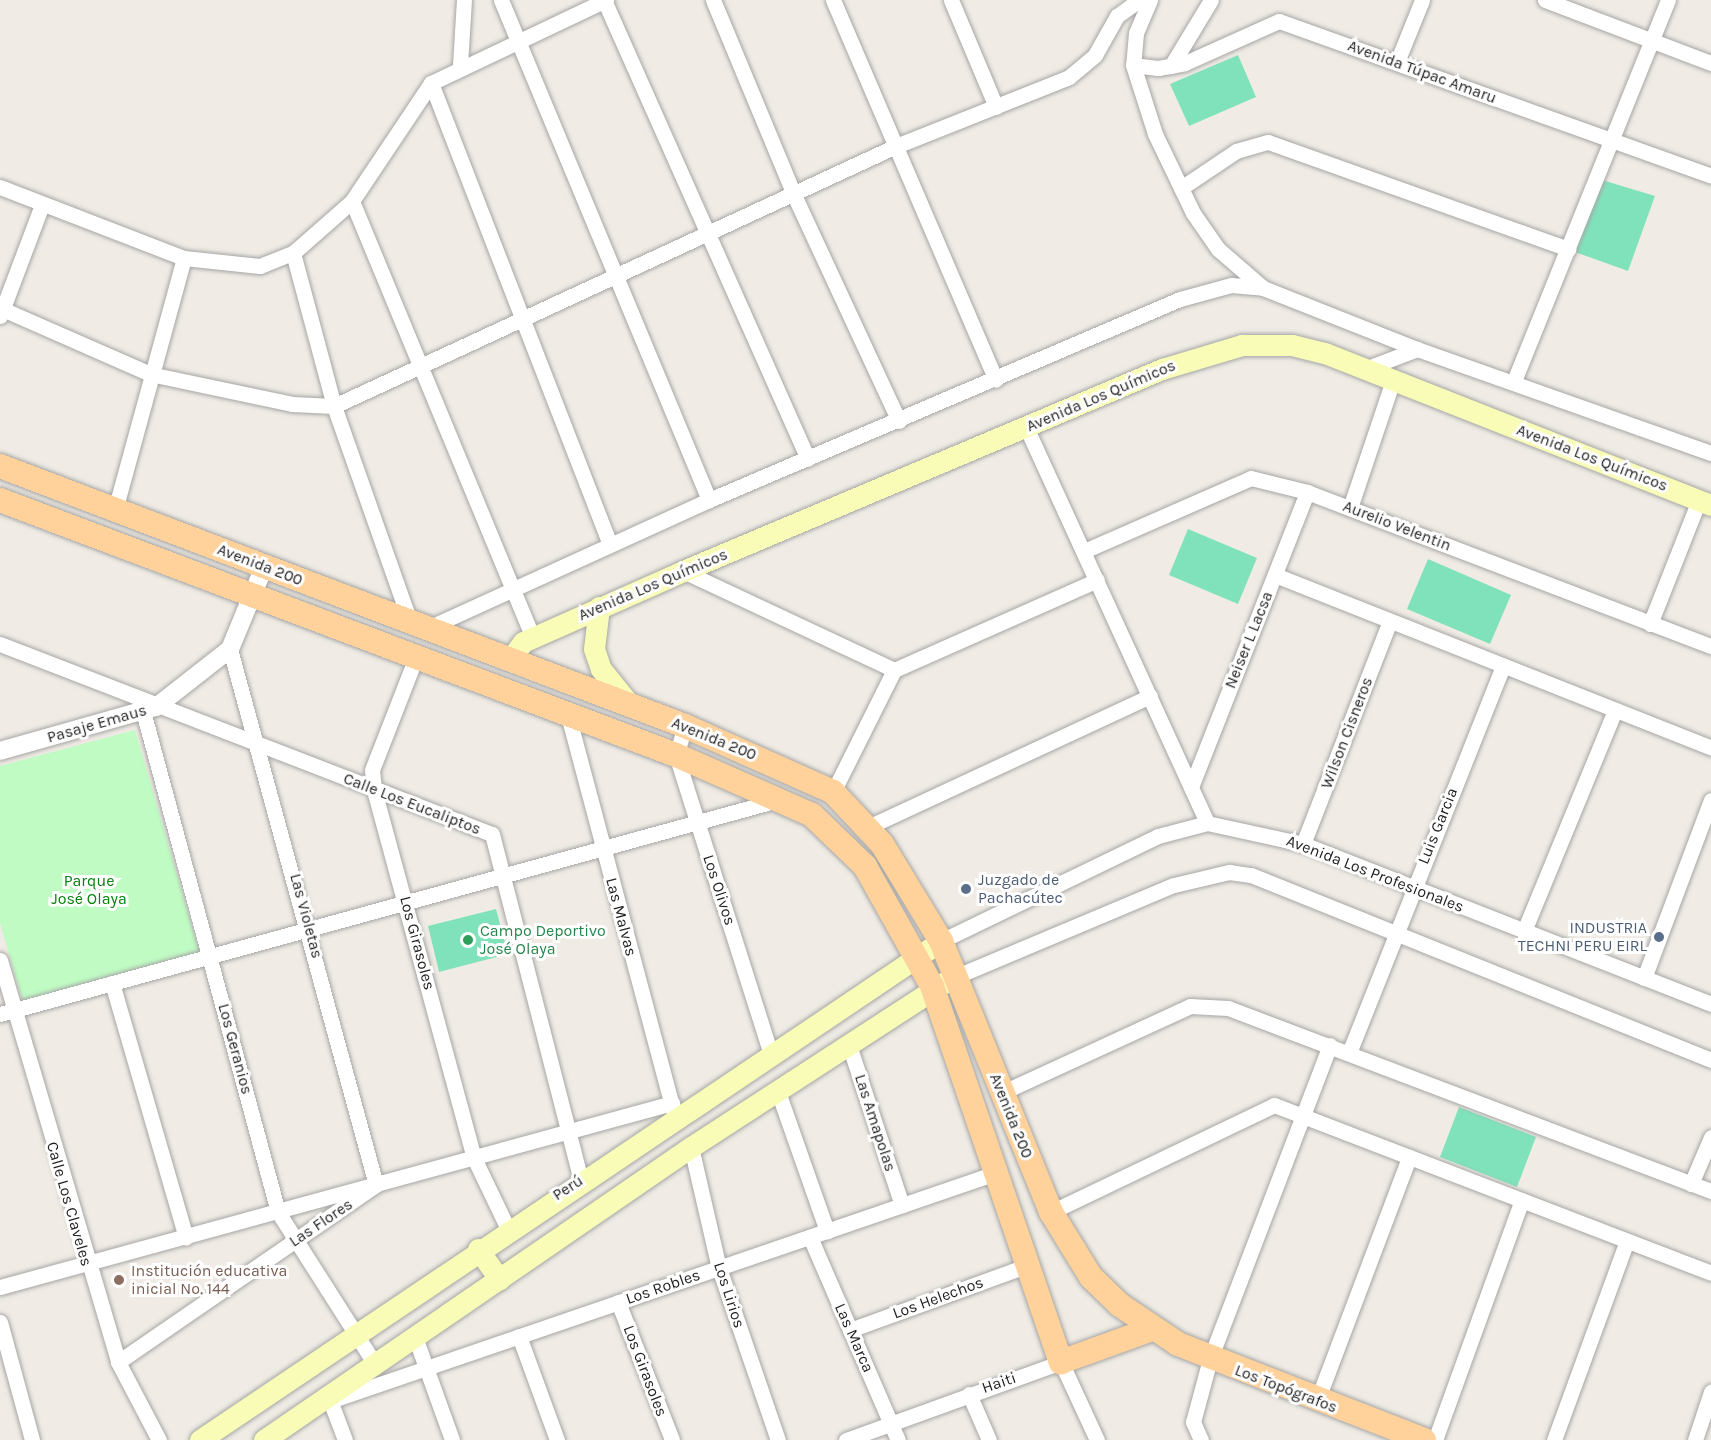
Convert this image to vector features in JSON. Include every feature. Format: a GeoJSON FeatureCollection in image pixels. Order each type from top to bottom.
{"type":"FeatureCollection","features":[{"type":"Feature","properties":{"kind":"main road","name":"Avenida Los Químicos"},"geometry":{"type":"LineString","coordinates":[[511,658],[513,650],[533,637],[683,571],[1199,355],[1242,345],[1301,347],[1707,497]]}},
{"type":"Feature","properties":{"kind":"main road","name":"Avenida 200"},"geometry":{"type":"LineString","coordinates":[[0,466],[511,658],[685,726],[833,792],[868,827],[941,941],[1051,1212],[1092,1277],[1152,1329]]}},
{"type":"Feature","properties":{"kind":"main road","name":"Avenida 200"},"geometry":{"type":"LineString","coordinates":[[0,500],[251,598],[416,657],[676,755],[783,799],[846,844],[917,954],[932,986],[1026,1266],[1061,1362]]}},
{"type":"Feature","properties":{"kind":"main road"},"geometry":{"type":"LineString","coordinates":[[599,608],[594,649],[600,669],[630,705]]}},
{"type":"Feature","properties":{"kind":"main road","name":"Perú"},"geometry":{"type":"LineString","coordinates":[[200,1440],[355,1331],[581,1180],[674,1110],[771,1054],[917,954],[941,941]]}},
{"type":"Feature","properties":{"kind":"main road"},"geometry":{"type":"LineString","coordinates":[[264,1440],[329,1398],[375,1364],[848,1041],[932,986],[957,976]]}},
{"type":"Feature","properties":{"kind":"main road"},"geometry":{"type":"LineString","coordinates":[[478,1249],[499,1279]]}},
{"type":"Feature","properties":{"kind":"main road","name":"Los Topógrafos"},"geometry":{"type":"LineString","coordinates":[[1152,1329],[1210,1359],[1424,1440]]}},
{"type":"Feature","properties":{"kind":"main road","name":"Haiti"},"geometry":{"type":"LineString","coordinates":[[1061,1362],[1152,1329]]}},
{"type":"Feature","properties":{"kind":"street"},"geometry":{"type":"LineString","coordinates":[[460,65],[464,0]]}},
{"type":"Feature","properties":{"kind":"street"},"geometry":{"type":"LineString","coordinates":[[501,0],[709,500]]}},
{"type":"Feature","properties":{"kind":"street"},"geometry":{"type":"LineString","coordinates":[[0,187],[184,258],[260,266],[293,253],[352,201],[431,83],[460,65],[605,0],[808,459]]}},
{"type":"Feature","properties":{"kind":"street"},"geometry":{"type":"LineString","coordinates":[[713,0],[794,195],[899,421]]}},
{"type":"Feature","properties":{"kind":"street"},"geometry":{"type":"LineString","coordinates":[[833,0],[996,381]]}},
{"type":"Feature","properties":{"kind":"street"},"geometry":{"type":"LineString","coordinates":[[951,0],[996,107]]}},
{"type":"Feature","properties":{"kind":"street"},"geometry":{"type":"LineString","coordinates":[[42,205],[1,311],[150,374],[292,404],[334,406],[522,322],[896,146],[1069,77],[1095,55],[1117,16],[1139,0]]}},
{"type":"Feature","properties":{"kind":"street"},"geometry":{"type":"LineString","coordinates":[[1150,0],[1136,33],[1133,65],[1155,134],[1181,188],[1218,249],[1263,288],[1417,349],[1514,381],[1711,453]]}},
{"type":"Feature","properties":{"kind":"street"},"geometry":{"type":"LineString","coordinates":[[1171,66],[1211,0]]}},
{"type":"Feature","properties":{"kind":"street"},"geometry":{"type":"LineString","coordinates":[[1397,62],[1422,0]]}},
{"type":"Feature","properties":{"kind":"street"},"geometry":{"type":"LineString","coordinates":[[1545,0],[1711,63]]}},
{"type":"Feature","properties":{"kind":"street"},"geometry":{"type":"LineString","coordinates":[[1514,381],[1668,0]]}},
{"type":"Feature","properties":{"kind":"street","name":"Avenida Túpac Amaru"},"geometry":{"type":"LineString","coordinates":[[1133,65],[1171,66],[1279,21],[1397,62],[1612,143],[1711,176]]}},
{"type":"Feature","properties":{"kind":"street"},"geometry":{"type":"LineString","coordinates":[[431,83],[610,545]]}},
{"type":"Feature","properties":{"kind":"street"},"geometry":{"type":"LineString","coordinates":[[1181,188],[1236,151],[1268,142],[1568,249]]}},
{"type":"Feature","properties":{"kind":"street"},"geometry":{"type":"LineString","coordinates":[[352,201],[533,637]]}},
{"type":"Feature","properties":{"kind":"street"},"geometry":{"type":"LineString","coordinates":[[293,253],[334,406],[419,625],[513,590],[709,500],[996,381],[1206,289],[1263,288]]}},
{"type":"Feature","properties":{"kind":"street"},"geometry":{"type":"LineString","coordinates":[[115,510],[150,374],[184,258]]}},
{"type":"Feature","properties":{"kind":"street"},"geometry":{"type":"LineString","coordinates":[[1365,369],[1417,349]]}},
{"type":"Feature","properties":{"kind":"street"},"geometry":{"type":"LineString","coordinates":[[1350,508],[1393,380]]}},
{"type":"Feature","properties":{"kind":"street"},"geometry":{"type":"LineString","coordinates":[[1026,427],[1207,823]]}},
{"type":"Feature","properties":{"kind":"street","name":"Aurelio Velentin"},"geometry":{"type":"LineString","coordinates":[[1084,551],[1251,478],[1307,492],[1711,646]]}},
{"type":"Feature","properties":{"kind":"street","name":"Neiser L Lacsa"},"geometry":{"type":"LineString","coordinates":[[1191,787],[1307,492]]}},
{"type":"Feature","properties":{"kind":"street"},"geometry":{"type":"LineString","coordinates":[[1650,624],[1707,497]]}},
{"type":"Feature","properties":{"kind":"street","name":"Pasaje Emaus"},"geometry":{"type":"LineString","coordinates":[[0,750],[150,709],[230,649],[264,567]]}},
{"type":"Feature","properties":{"kind":"street"},"geometry":{"type":"LineString","coordinates":[[683,571],[894,670]]}},
{"type":"Feature","properties":{"kind":"street"},"geometry":{"type":"LineString","coordinates":[[1275,575],[1711,748]]}},
{"type":"Feature","properties":{"kind":"street"},"geometry":{"type":"LineString","coordinates":[[833,792],[894,670],[1097,580]]}},
{"type":"Feature","properties":{"kind":"street","name":"Wilson Cisneros"},"geometry":{"type":"LineString","coordinates":[[1303,844],[1390,621]]}},
{"type":"Feature","properties":{"kind":"street","name":"Calle Los Eucaliptos"},"geometry":{"type":"LineString","coordinates":[[0,644],[150,709],[258,746],[492,834],[581,1180]]}},
{"type":"Feature","properties":{"kind":"street","name":"Las Violetas"},"geometry":{"type":"LineString","coordinates":[[230,649],[310,930],[376,1185]]}},
{"type":"Feature","properties":{"kind":"street","name":"Los Girasoles"},"geometry":{"type":"LineString","coordinates":[[416,657],[372,771],[374,790],[407,903],[474,1158],[508,1228]]}},
{"type":"Feature","properties":{"kind":"street","name":"Luis Garcia"},"geometry":{"type":"LineString","coordinates":[[1349,1053],[1503,666]]}},
{"type":"Feature","properties":{"kind":"street"},"geometry":{"type":"LineString","coordinates":[[868,827],[1150,696]]}},
{"type":"Feature","properties":{"kind":"street","name":"Los Geranios"},"geometry":{"type":"LineString","coordinates":[[150,709],[210,957],[278,1212],[294,1241],[375,1364]]}},
{"type":"Feature","properties":{"kind":"street"},"geometry":{"type":"LineString","coordinates":[[1524,931],[1615,710]]}},
{"type":"Feature","properties":{"kind":"street","name":"Las Malvas"},"geometry":{"type":"LineString","coordinates":[[568,716],[674,1110]]}},
{"type":"Feature","properties":{"kind":"street"},"geometry":{"type":"LineString","coordinates":[[676,755],[685,726]]}},
{"type":"Feature","properties":{"kind":"street","name":"Los Olivos"},"geometry":{"type":"LineString","coordinates":[[676,755],[771,1054]]}},
{"type":"Feature","properties":{"kind":"street"},"geometry":{"type":"LineString","coordinates":[[7,1012],[783,799]]}},
{"type":"Feature","properties":{"kind":"street"},"geometry":{"type":"LineString","coordinates":[[1644,978],[1711,800]]}},
{"type":"Feature","properties":{"kind":"street","name":"Avenida Los Profesionales"},"geometry":{"type":"LineString","coordinates":[[941,941],[1158,836],[1207,823],[1303,844],[1711,1004]]}},
{"type":"Feature","properties":{"kind":"street"},"geometry":{"type":"LineString","coordinates":[[957,976],[1174,885],[1229,872],[1251,874],[1395,935],[1711,1060]]}},
{"type":"Feature","properties":{"kind":"street","name":"Calle Los Claveles"},"geometry":{"type":"LineString","coordinates":[[0,960],[7,1012],[118,1362],[159,1440]]}},
{"type":"Feature","properties":{"kind":"street"},"geometry":{"type":"LineString","coordinates":[[112,983],[186,1237]]}},
{"type":"Feature","properties":{"kind":"street"},"geometry":{"type":"LineString","coordinates":[[1001,1093],[1190,1006],[1251,1012],[1349,1053],[1711,1191]]}},
{"type":"Feature","properties":{"kind":"street","name":"Las Amapolas"},"geometry":{"type":"LineString","coordinates":[[848,1041],[902,1205]]}},
{"type":"Feature","properties":{"kind":"street"},"geometry":{"type":"LineString","coordinates":[[1201,1440],[1193,1422],[1210,1359],[1300,1116],[1330,1045]]}},
{"type":"Feature","properties":{"kind":"street"},"geometry":{"type":"LineString","coordinates":[[777,1089],[826,1231]]}},
{"type":"Feature","properties":{"kind":"street"},"geometry":{"type":"LineString","coordinates":[[1051,1212],[1274,1105],[1711,1273]]}},
{"type":"Feature","properties":{"kind":"street"},"geometry":{"type":"LineString","coordinates":[[0,1287],[569,1131],[674,1110]]}},
{"type":"Feature","properties":{"kind":"street"},"geometry":{"type":"LineString","coordinates":[[1691,1184],[1711,1137]]}},
{"type":"Feature","properties":{"kind":"street","name":"Los Lirios"},"geometry":{"type":"LineString","coordinates":[[691,1147],[719,1268],[778,1440]]}},
{"type":"Feature","properties":{"kind":"street"},"geometry":{"type":"LineString","coordinates":[[1317,1401],[1409,1157]]}},
{"type":"Feature","properties":{"kind":"street","name":"Los Robles"},"geometry":{"type":"LineString","coordinates":[[329,1398],[427,1368],[996,1173]]}},
{"type":"Feature","properties":{"kind":"street","name":"Las Flores"},"geometry":{"type":"LineString","coordinates":[[118,1362],[376,1185]]}},
{"type":"Feature","properties":{"kind":"street"},"geometry":{"type":"LineString","coordinates":[[1435,1440],[1522,1200]]}},
{"type":"Feature","properties":{"kind":"street","name":"Las Marca"},"geometry":{"type":"LineString","coordinates":[[810,1237],[898,1440]]}},
{"type":"Feature","properties":{"kind":"street"},"geometry":{"type":"LineString","coordinates":[[1554,1440],[1627,1241]]}},
{"type":"Feature","properties":{"kind":"street","name":"Los Helechos"},"geometry":{"type":"LineString","coordinates":[[850,1330],[1026,1266]]}},
{"type":"Feature","properties":{"kind":"street","name":"Los Girasoles"},"geometry":{"type":"LineString","coordinates":[[618,1302],[672,1440]]}},
{"type":"Feature","properties":{"kind":"street"},"geometry":{"type":"LineString","coordinates":[[0,1322],[32,1440]]}},
{"type":"Feature","properties":{"kind":"street"},"geometry":{"type":"LineString","coordinates":[[519,1336],[557,1440]]}},
{"type":"Feature","properties":{"kind":"street"},"geometry":{"type":"LineString","coordinates":[[415,1337],[452,1440]]}},
{"type":"Feature","properties":{"kind":"street"},"geometry":{"type":"LineString","coordinates":[[1061,1362],[1097,1440]]}},
{"type":"Feature","properties":{"kind":"street","name":"Haiti"},"geometry":{"type":"LineString","coordinates":[[846,1440],[890,1421],[1061,1362]]}},
{"type":"Feature","properties":{"kind":"street"},"geometry":{"type":"LineString","coordinates":[[1695,1440],[1711,1392]]}},
{"type":"Feature","properties":{"kind":"street"},"geometry":{"type":"LineString","coordinates":[[969,1394],[989,1440]]}},
{"type":"Feature","properties":{"kind":"street"},"geometry":{"type":"LineString","coordinates":[[329,1398],[345,1440]]}},
{"type":"Feature","properties":{"kind":"green space"},"geometry":{"type":"Polygon","coordinates":[[[1238,55],[1256,97],[1189,126],[1170,84],[1238,55]]]}},
{"type":"Feature","properties":{"kind":"green space"},"geometry":{"type":"Polygon","coordinates":[[[1602,180],[1655,196],[1628,271],[1575,252],[1602,180]]]}},
{"type":"Feature","properties":{"kind":"green space"},"geometry":{"type":"Polygon","coordinates":[[[1188,529],[1257,558],[1238,604],[1169,575],[1188,529]]]}},
{"type":"Feature","properties":{"kind":"green space"},"geometry":{"type":"Polygon","coordinates":[[[1428,559],[1511,595],[1490,644],[1407,609],[1428,559]]]}},
{"type":"Feature","properties":{"kind":"green space","name":"Parque José Olaya"},"geometry":{"type":"Polygon","coordinates":[[[135,730],[200,953],[23,1003],[0,923],[0,766],[135,730]]]}},
{"type":"Feature","properties":{"kind":"green space","name":"Campo Deportivo José Olaya"},"geometry":{"type":"Polygon","coordinates":[[[496,909],[508,954],[439,972],[428,926],[496,909]]]}},
{"type":"Feature","properties":{"kind":"green space"},"geometry":{"type":"Polygon","coordinates":[[[1459,1107],[1536,1137],[1517,1187],[1440,1157],[1459,1107]]]}},
{"type":"Feature","properties":{"kind":"place","name":"Juzgado de Pachacútec"},"geometry":{"type":"Point","coordinates":[966,889]}},
{"type":"Feature","properties":{"kind":"place","name":"INDUSTRIA TECHNI PERU EIRL"},"geometry":{"type":"Point","coordinates":[1659,937]}},
{"type":"Feature","properties":{"kind":"place","name":"Campo Deportivo José Olaya"},"geometry":{"type":"Point","coordinates":[468,940]}},
{"type":"Feature","properties":{"kind":"place","name":"Institución educativa inicial No. 144"},"geometry":{"type":"Point","coordinates":[119,1280]}}]}
